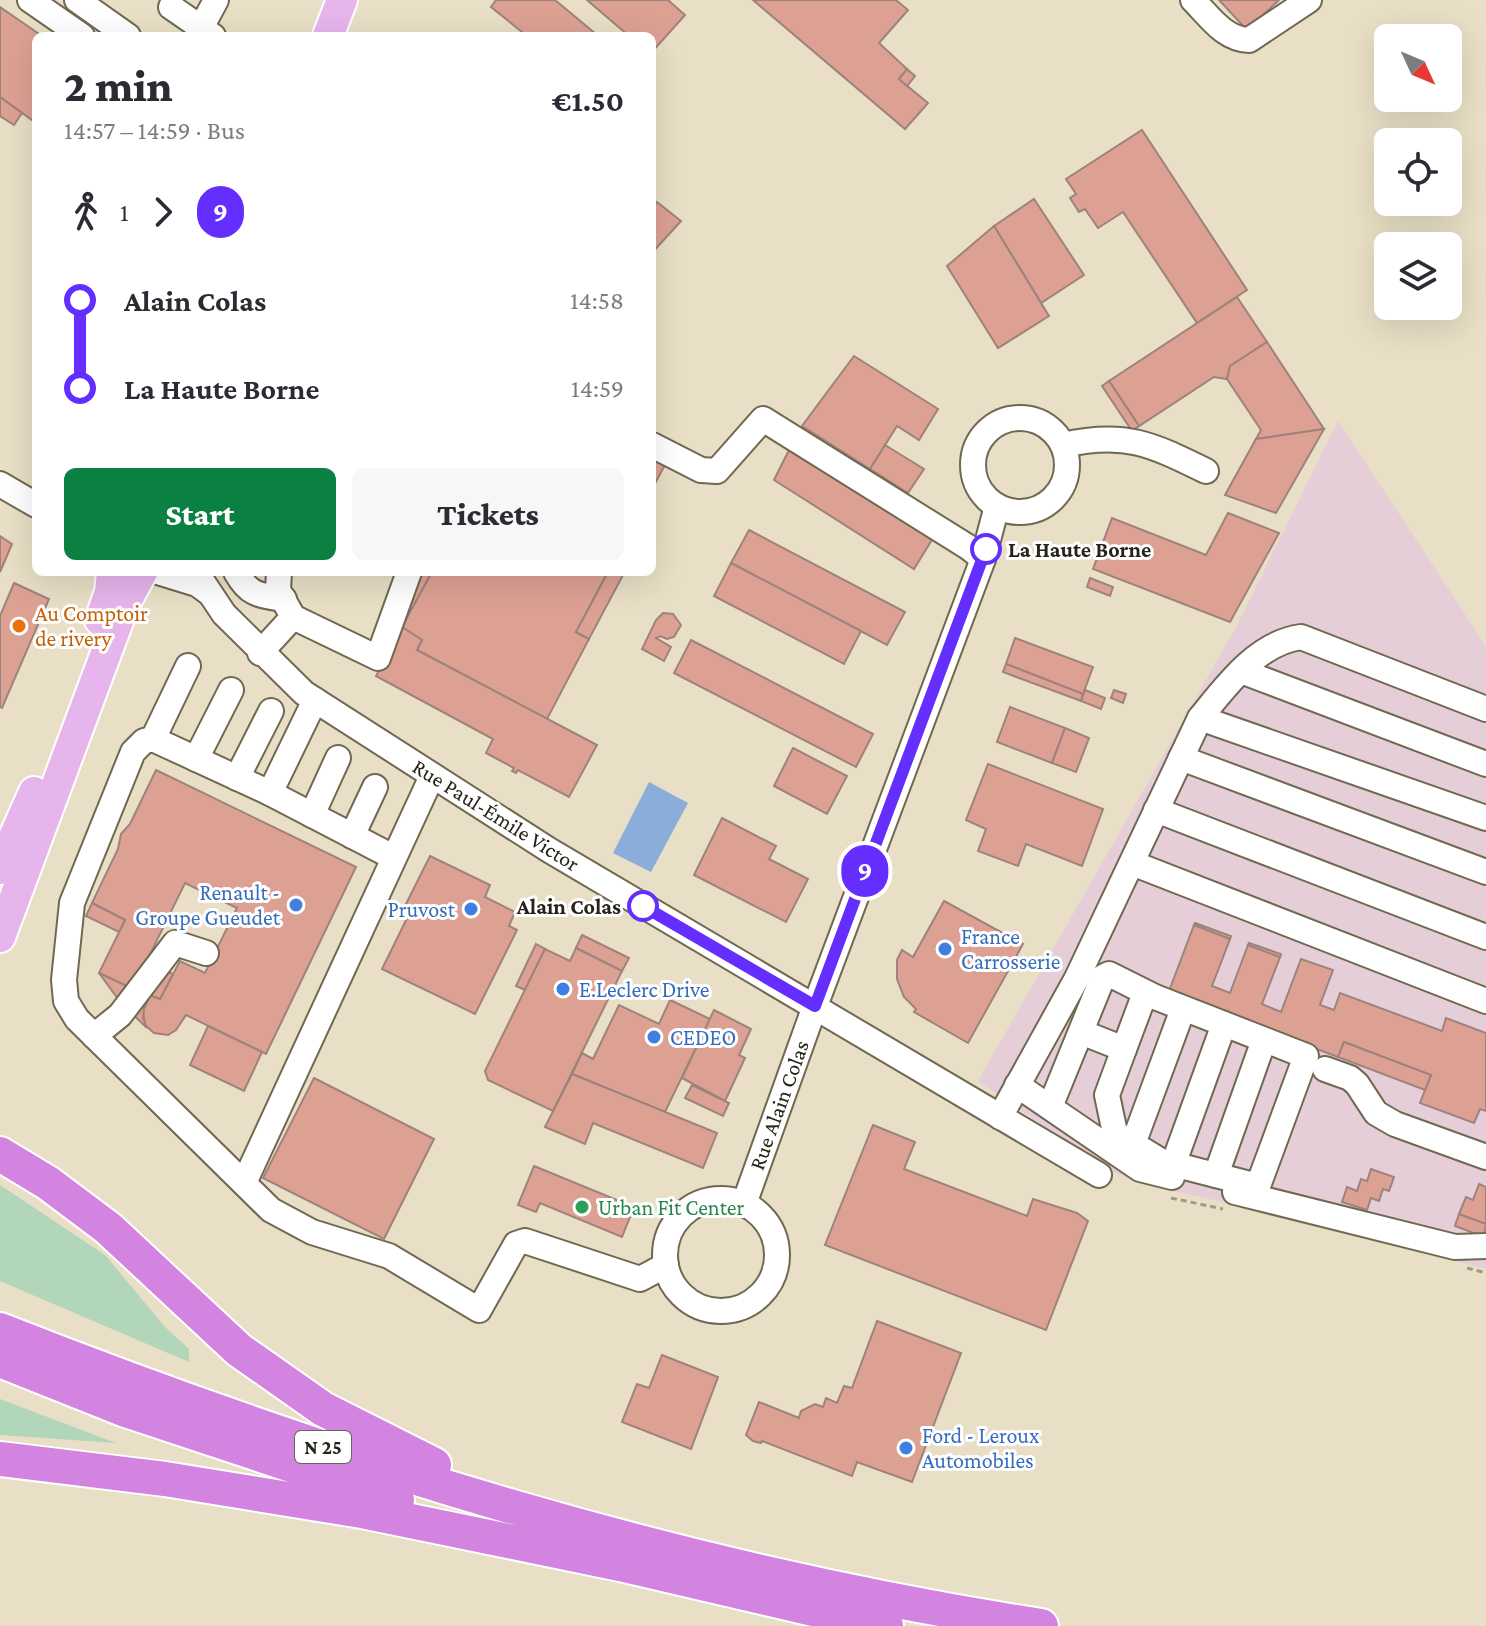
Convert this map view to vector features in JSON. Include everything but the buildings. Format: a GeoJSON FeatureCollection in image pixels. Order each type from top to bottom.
{"type":"FeatureCollection","features":[{"type":"Feature","properties":{"kind":"highway"},"geometry":{"type":"LineString","coordinates":[[0,1154],[48,1183],[108,1228],[239,1350],[323,1409],[417,1458],[652,1545]]}},
{"type":"Feature","properties":{"kind":"highway","name":"N 25"},"geometry":{"type":"LineString","coordinates":[[0,1330],[124,1378],[421,1480],[652,1545],[780,1577],[949,1612],[1041,1626]]}},
{"type":"Feature","properties":{"kind":"highway","name":"N 25"},"geometry":{"type":"LineString","coordinates":[[0,1360],[123,1409],[401,1501],[620,1564],[886,1626]]}},
{"type":"Feature","properties":{"kind":"highway"},"geometry":{"type":"LineString","coordinates":[[0,1459],[165,1479],[362,1511],[620,1564]]}},
{"type":"Feature","properties":{"kind":"main road"},"geometry":{"type":"LineString","coordinates":[[330,32],[342,0]]}},
{"type":"Feature","properties":{"kind":"main road"},"geometry":{"type":"LineString","coordinates":[[0,869],[33,794],[94,637],[110,592],[112,576]]}},
{"type":"Feature","properties":{"kind":"main road"},"geometry":{"type":"LineString","coordinates":[[0,937],[124,605],[140,576]]}},
{"type":"Feature","properties":{"kind":"street"},"geometry":{"type":"LineString","coordinates":[[30,0],[76,32]]}},
{"type":"Feature","properties":{"kind":"street"},"geometry":{"type":"LineString","coordinates":[[77,0],[122,32]]}},
{"type":"Feature","properties":{"kind":"street"},"geometry":{"type":"LineString","coordinates":[[171,7],[207,32],[216,0]]}},
{"type":"Feature","properties":{"kind":"street"},"geometry":{"type":"LineString","coordinates":[[1193,0],[1227,35],[1249,40],[1309,0]]}},
{"type":"Feature","properties":{"kind":"street"},"geometry":{"type":"LineString","coordinates":[[1025,418],[1040,422],[1063,445],[1067,459],[1061,488],[1040,508],[1026,512],[997,506],[976,483],[973,467],[975,451],[982,437],[994,426],[1009,419],[1025,418]]}},
{"type":"Feature","properties":{"kind":"street"},"geometry":{"type":"LineString","coordinates":[[656,447],[701,470],[717,471],[763,419],[983,559]]}},
{"type":"Feature","properties":{"kind":"street"},"geometry":{"type":"LineString","coordinates":[[1063,445],[1093,438],[1115,438],[1153,445],[1206,471]]}},
{"type":"Feature","properties":{"kind":"street"},"geometry":{"type":"LineString","coordinates":[[0,484],[32,503]]}},
{"type":"Feature","properties":{"kind":"street","name":"Rue Alain Colas"},"geometry":{"type":"LineString","coordinates":[[744,1204],[983,559],[997,506]]}},
{"type":"Feature","properties":{"kind":"street","name":"Rue Paul-Émile Victor"},"geometry":{"type":"LineString","coordinates":[[171,576],[197,584],[202,582],[224,614],[260,653],[315,700],[432,776],[549,850],[1099,1175]]}},
{"type":"Feature","properties":{"kind":"street"},"geometry":{"type":"LineString","coordinates":[[238,576],[246,589],[288,608],[378,658],[408,576]]}},
{"type":"Feature","properties":{"kind":"street"},"geometry":{"type":"LineString","coordinates":[[279,576],[278,590],[288,608]]}},
{"type":"Feature","properties":{"kind":"street"},"geometry":{"type":"LineString","coordinates":[[260,653],[288,608]]}},
{"type":"Feature","properties":{"kind":"street"},"geometry":{"type":"LineString","coordinates":[[1000,1117],[1077,978],[1200,718],[1260,654],[1285,639],[1301,637],[1486,709]]}},
{"type":"Feature","properties":{"kind":"street"},"geometry":{"type":"LineString","coordinates":[[153,739],[188,666]]}},
{"type":"Feature","properties":{"kind":"street"},"geometry":{"type":"LineString","coordinates":[[1241,671],[1486,764]]}},
{"type":"Feature","properties":{"kind":"street"},"geometry":{"type":"LineString","coordinates":[[196,759],[231,690]]}},
{"type":"Feature","properties":{"kind":"street"},"geometry":{"type":"LineString","coordinates":[[270,793],[315,700]]}},
{"type":"Feature","properties":{"kind":"street"},"geometry":{"type":"LineString","coordinates":[[237,778],[271,711]]}},
{"type":"Feature","properties":{"kind":"street"},"geometry":{"type":"LineString","coordinates":[[1200,718],[1486,818]]}},
{"type":"Feature","properties":{"kind":"street"},"geometry":{"type":"LineString","coordinates":[[393,857],[270,793],[153,739],[144,741],[133,752],[72,903],[64,980],[66,1001],[77,1019],[271,1210],[312,1232],[389,1256],[479,1310],[516,1244],[525,1241],[640,1279],[666,1265]]}},
{"type":"Feature","properties":{"kind":"street"},"geometry":{"type":"LineString","coordinates":[[312,815],[338,758]]}},
{"type":"Feature","properties":{"kind":"street"},"geometry":{"type":"LineString","coordinates":[[1181,758],[1486,872]]}},
{"type":"Feature","properties":{"kind":"street"},"geometry":{"type":"LineString","coordinates":[[244,1183],[432,776]]}},
{"type":"Feature","properties":{"kind":"street"},"geometry":{"type":"LineString","coordinates":[[352,836],[375,787]]}},
{"type":"Feature","properties":{"kind":"street"},"geometry":{"type":"LineString","coordinates":[[1156,810],[1486,937]]}},
{"type":"Feature","properties":{"kind":"street"},"geometry":{"type":"LineString","coordinates":[[1132,863],[1486,1001]]}},
{"type":"Feature","properties":{"kind":"street"},"geometry":{"type":"LineString","coordinates":[[94,1036],[120,1015],[175,943],[206,953]]}},
{"type":"Feature","properties":{"kind":"street"},"geometry":{"type":"LineString","coordinates":[[1050,1107],[1103,977],[1109,974],[1183,1009],[1306,1056],[1258,1186],[1161,1161],[1115,1133],[1107,1095],[1145,993]]}},
{"type":"Feature","properties":{"kind":"street"},"geometry":{"type":"LineString","coordinates":[[1133,1144],[1183,1009]]}},
{"type":"Feature","properties":{"kind":"street"},"geometry":{"type":"LineString","coordinates":[[1173,1165],[1224,1024]]}},
{"type":"Feature","properties":{"kind":"street"},"geometry":{"type":"LineString","coordinates":[[1081,1032],[1124,1049]]}},
{"type":"Feature","properties":{"kind":"street"},"geometry":{"type":"LineString","coordinates":[[1216,1175],[1264,1040]]}},
{"type":"Feature","properties":{"kind":"street"},"geometry":{"type":"LineString","coordinates":[[1325,1069],[1350,1078],[1376,1113],[1395,1124],[1486,1157]]}},
{"type":"Feature","properties":{"kind":"street"},"geometry":{"type":"LineString","coordinates":[[1017,1085],[1140,1169],[1455,1247],[1486,1246]]}},
{"type":"Feature","properties":{"kind":"street"},"geometry":{"type":"LineString","coordinates":[[727,1199],[744,1204],[759,1214],[770,1228],[776,1244],[777,1262],[772,1279],[762,1294],[748,1305],[731,1310],[713,1311],[696,1306],[682,1296],[671,1281],[666,1265],[665,1247],[670,1231],[687,1211],[710,1200],[727,1199]]}},
{"type":"Feature","properties":{"kind":"shaded area"},"geometry":{"type":"Polygon","coordinates":[[[1338,421],[1486,646],[1486,1269],[1256,1209],[1146,1185],[1105,1169],[978,1081],[1235,629],[1338,421]]]}},
{"type":"Feature","properties":{"kind":"green space"},"geometry":{"type":"Polygon","coordinates":[[[0,1185],[105,1255],[165,1327],[189,1349],[189,1362],[0,1281],[0,1185]]]}},
{"type":"Feature","properties":{"kind":"green space"},"geometry":{"type":"Polygon","coordinates":[[[0,1399],[116,1443],[0,1435],[0,1399]]]}},
{"type":"Feature","properties":{"kind":"water"},"geometry":{"type":"Polygon","coordinates":[[[649,782],[688,803],[651,872],[613,853],[649,782]]]}},
{"type":"Feature","properties":{"kind":"bus line","name":"9"},"geometry":{"type":"LineString","coordinates":[[643,906],[815,1006],[986,549]]}},
{"type":"Feature","properties":{"kind":"place","name":"La Haute Borne"},"geometry":{"type":"Point","coordinates":[986,549]}},
{"type":"Feature","properties":{"kind":"place","name":"Au Comptoir de rivery"},"geometry":{"type":"Point","coordinates":[19,626]}},
{"type":"Feature","properties":{"kind":"place","name":"Renault - Groupe Gueudet"},"geometry":{"type":"Point","coordinates":[296,905]}},
{"type":"Feature","properties":{"kind":"place","name":"Alain Colas"},"geometry":{"type":"Point","coordinates":[643,906]}},
{"type":"Feature","properties":{"kind":"place","name":"Pruvost"},"geometry":{"type":"Point","coordinates":[471,909]}},
{"type":"Feature","properties":{"kind":"place","name":"France Carrosserie"},"geometry":{"type":"Point","coordinates":[945,949]}},
{"type":"Feature","properties":{"kind":"place","name":"E.Leclerc Drive"},"geometry":{"type":"Point","coordinates":[563,989]}},
{"type":"Feature","properties":{"kind":"place","name":"CEDEO"},"geometry":{"type":"Point","coordinates":[654,1037]}},
{"type":"Feature","properties":{"kind":"place","name":"Urban Fit Center"},"geometry":{"type":"Point","coordinates":[582,1207]}},
{"type":"Feature","properties":{"kind":"place","name":"Ford - Leroux Automobiles"},"geometry":{"type":"Point","coordinates":[906,1448]}}]}
